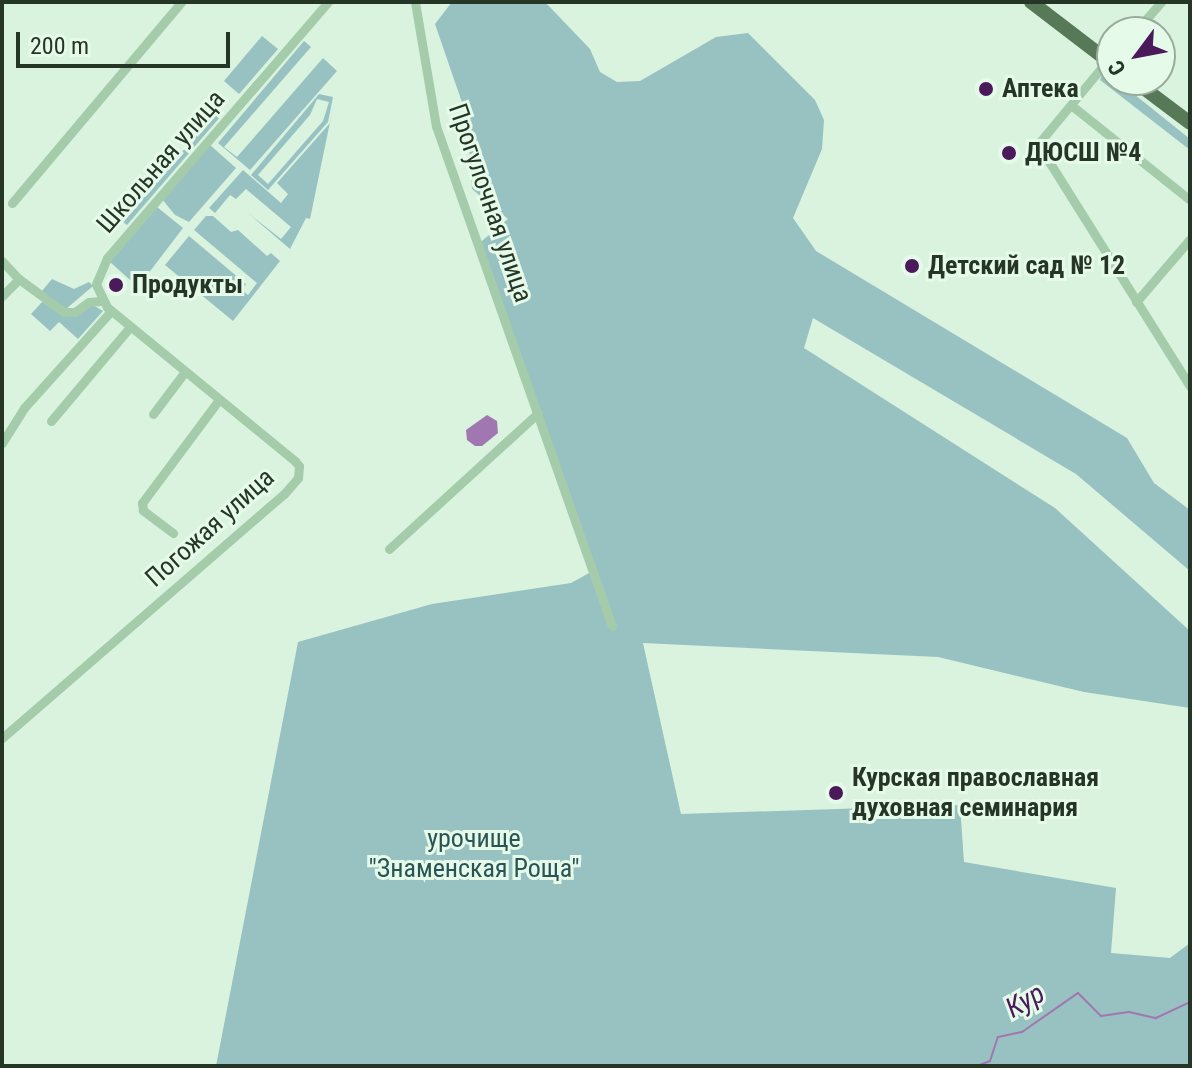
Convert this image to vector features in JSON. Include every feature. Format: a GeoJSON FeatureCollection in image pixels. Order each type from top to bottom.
{"type":"FeatureCollection","features":[{"type":"Feature","properties":{"kind":"main road"},"geometry":{"type":"LineString","coordinates":[[1031,2],[1096,49]]}},
{"type":"Feature","properties":{"kind":"main road"},"geometry":{"type":"LineString","coordinates":[[1154,96],[1190,123]]}},
{"type":"Feature","properties":{"kind":"street"},"geometry":{"type":"LineString","coordinates":[[12,203],[181,2]]}},
{"type":"Feature","properties":{"kind":"street","name":"Школьная улица"},"geometry":{"type":"LineString","coordinates":[[101,301],[96,281],[107,258],[328,2]]}},
{"type":"Feature","properties":{"kind":"street","name":"Прогулочная улица"},"geometry":{"type":"LineString","coordinates":[[415,2],[436,126],[612,626]]}},
{"type":"Feature","properties":{"kind":"street"},"geometry":{"type":"LineString","coordinates":[[1096,76],[1038,144],[1190,386]]}},
{"type":"Feature","properties":{"kind":"street"},"geometry":{"type":"LineString","coordinates":[[1071,105],[1190,200]]}},
{"type":"Feature","properties":{"kind":"street"},"geometry":{"type":"LineString","coordinates":[[1136,302],[1190,239]]}},
{"type":"Feature","properties":{"kind":"street"},"geometry":{"type":"LineString","coordinates":[[2,261],[19,279],[64,312],[101,301]]}},
{"type":"Feature","properties":{"kind":"street"},"geometry":{"type":"LineString","coordinates":[[2,296],[19,279]]}},
{"type":"Feature","properties":{"kind":"street","name":"Погожая улица"},"geometry":{"type":"LineString","coordinates":[[2,738],[284,494],[298,478],[295,461],[184,373],[101,301]]}},
{"type":"Feature","properties":{"kind":"street"},"geometry":{"type":"LineString","coordinates":[[2,443],[24,408],[111,311]]}},
{"type":"Feature","properties":{"kind":"street"},"geometry":{"type":"LineString","coordinates":[[51,421],[130,327]]}},
{"type":"Feature","properties":{"kind":"street"},"geometry":{"type":"LineString","coordinates":[[153,414],[184,373]]}},
{"type":"Feature","properties":{"kind":"street"},"geometry":{"type":"LineString","coordinates":[[173,533],[143,510],[142,503],[218,401]]}},
{"type":"Feature","properties":{"kind":"street"},"geometry":{"type":"LineString","coordinates":[[389,549],[538,413]]}},
{"type":"Feature","properties":{"kind":"green space","name":"урочище \"Знаменская Роща\""},"geometry":{"type":"Polygon","coordinates":[[[452,2],[545,2],[590,49],[600,72],[617,82],[640,81],[716,37],[748,33],[815,100],[824,120],[822,149],[793,218],[816,251],[1127,438],[1154,483],[1190,510],[1190,571],[1076,474],[813,318],[804,348],[1055,508],[1190,631],[1190,708],[1084,692],[938,657],[643,643],[681,814],[960,805],[964,862],[1116,888],[1111,953],[1170,958],[1190,943],[1190,1066],[216,1066],[298,642],[432,604],[571,583],[591,572],[476,246],[508,219],[472,189],[467,117],[435,24],[452,2]]]}},
{"type":"Feature","properties":{"kind":"green space"},"geometry":{"type":"Polygon","coordinates":[[[262,36],[278,49],[239,94],[224,81],[262,36]]]}},
{"type":"Feature","properties":{"kind":"green space"},"geometry":{"type":"Polygon","coordinates":[[[304,41],[311,47],[224,147],[237,157],[323,58],[337,71],[250,170],[218,143],[304,41]]]}},
{"type":"Feature","properties":{"kind":"green space"},"geometry":{"type":"Polygon","coordinates":[[[319,94],[333,97],[328,122],[268,190],[251,175],[319,94]],[[317,99],[310,115],[258,175],[268,184],[323,121],[329,102],[317,99]]]}},
{"type":"Feature","properties":{"kind":"green space"},"geometry":{"type":"Polygon","coordinates":[[[1121,96],[1136,96],[1190,139],[1190,150],[1121,96]]]}},
{"type":"Feature","properties":{"kind":"green space"},"geometry":{"type":"Polygon","coordinates":[[[216,112],[221,116],[127,225],[113,214],[127,197],[137,205],[216,112]]]}},
{"type":"Feature","properties":{"kind":"green space"},"geometry":{"type":"Polygon","coordinates":[[[330,123],[310,219],[306,218],[290,249],[248,213],[281,239],[291,227],[246,189],[236,199],[230,195],[215,213],[209,208],[243,170],[281,203],[288,194],[277,183],[330,123]]]}},
{"type":"Feature","properties":{"kind":"green space"},"geometry":{"type":"Polygon","coordinates":[[[210,145],[236,168],[189,222],[175,215],[162,199],[210,145]]]}},
{"type":"Feature","properties":{"kind":"green space"},"geometry":{"type":"Polygon","coordinates":[[[157,207],[183,228],[138,287],[110,262],[157,207]]]}},
{"type":"Feature","properties":{"kind":"green space"},"geometry":{"type":"Polygon","coordinates":[[[206,216],[213,216],[231,232],[238,230],[267,256],[271,253],[280,261],[233,321],[165,265],[189,236],[246,284],[242,290],[248,295],[257,283],[194,230],[206,216]]]}},
{"type":"Feature","properties":{"kind":"green space"},"geometry":{"type":"Polygon","coordinates":[[[52,279],[74,289],[89,282],[93,286],[66,309],[41,292],[52,279]]]}},
{"type":"Feature","properties":{"kind":"green space"},"geometry":{"type":"Polygon","coordinates":[[[42,302],[70,316],[80,315],[91,304],[103,311],[78,339],[59,322],[50,331],[31,314],[42,302]]]}},
{"type":"Feature","properties":{"kind":"shaded area"},"geometry":{"type":"Polygon","coordinates":[[[487,415],[497,421],[498,433],[482,446],[475,446],[467,440],[466,430],[487,415]]]}},
{"type":"Feature","properties":{"kind":"waterway","name":"Кур"},"geometry":{"type":"LineString","coordinates":[[977,1066],[990,1061],[998,1037],[1022,1032],[1078,993],[1101,1016],[1129,1012],[1156,1018],[1190,1002]]}},
{"type":"Feature","properties":{"kind":"place","name":"Аптека"},"geometry":{"type":"Point","coordinates":[986,89]}},
{"type":"Feature","properties":{"kind":"place","name":"ДЮСШ №4"},"geometry":{"type":"Point","coordinates":[1009,153]}},
{"type":"Feature","properties":{"kind":"place","name":"Детский сад № 12"},"geometry":{"type":"Point","coordinates":[912,266]}},
{"type":"Feature","properties":{"kind":"place","name":"Продукты"},"geometry":{"type":"Point","coordinates":[116,285]}},
{"type":"Feature","properties":{"kind":"place","name":"Курская православная духовная семинария"},"geometry":{"type":"Point","coordinates":[836,793]}}]}
